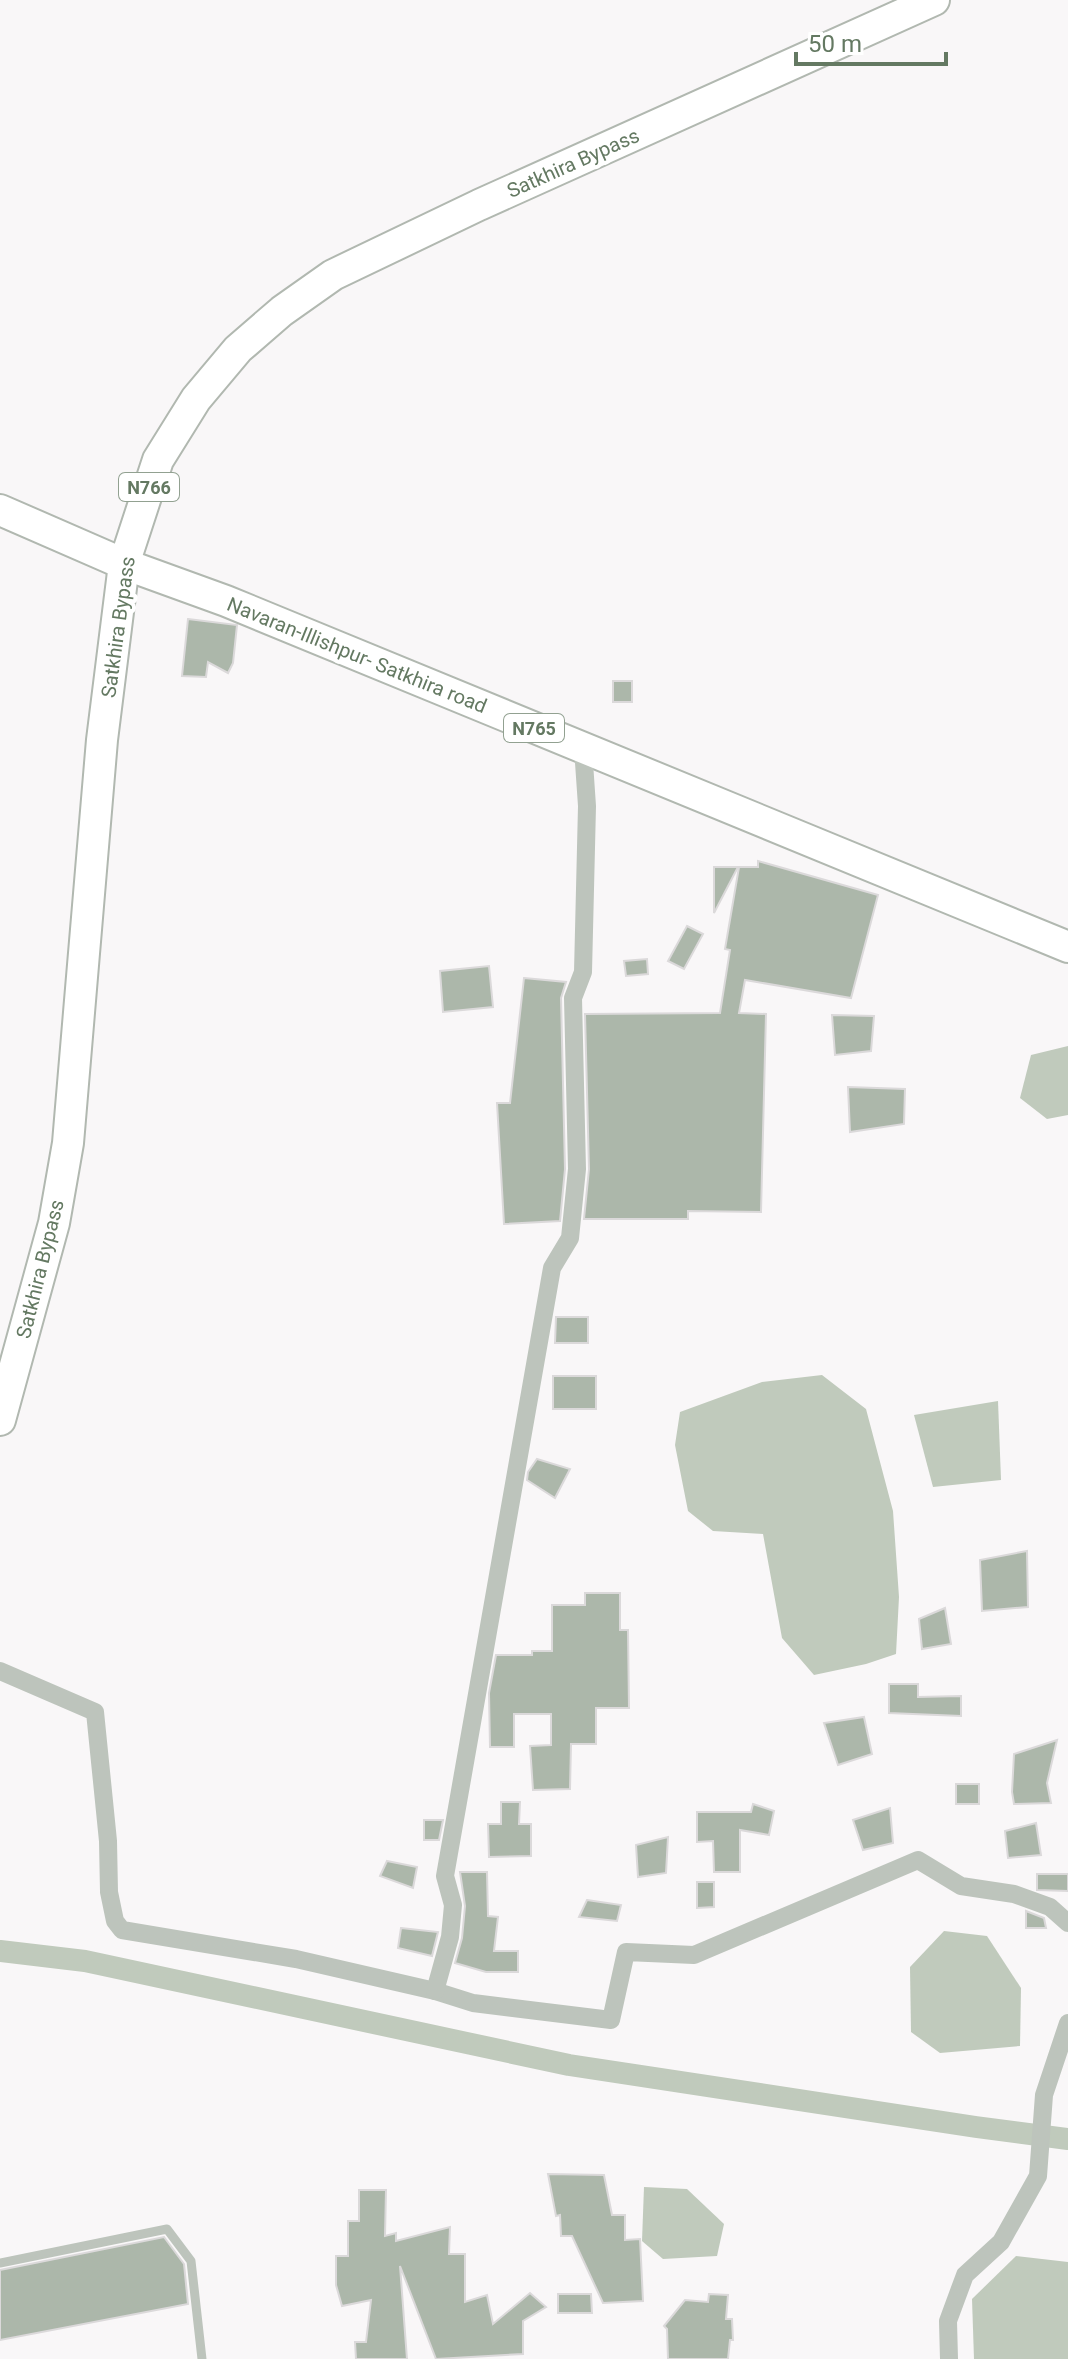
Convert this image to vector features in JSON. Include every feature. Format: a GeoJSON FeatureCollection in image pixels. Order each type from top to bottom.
{"type":"FeatureCollection","features":[{"type":"Feature","properties":{"kind":"highway","name":"Satkhira Bypass"},"geometry":{"type":"LineString","coordinates":[[0,1420],[54,1223],[68,1143],[102,740],[124,564],[158,460],[196,399],[238,349],[282,311],[333,275],[479,205],[934,0]]}},
{"type":"Feature","properties":{"kind":"highway","name":"Navaran-Illishpur- Satkhira road"},"geometry":{"type":"LineString","coordinates":[[0,510],[124,564],[226,601],[1068,947]]}},
{"type":"Feature","properties":{"kind":"street"},"geometry":{"type":"LineString","coordinates":[[435,1991],[450,1937],[453,1905],[445,1876],[521,1435],[552,1268],[570,1238],[577,1169],[573,998],[583,972],[587,806],[583,748]]}},
{"type":"Feature","properties":{"kind":"street"},"geometry":{"type":"LineString","coordinates":[[0,1671],[95,1712],[108,1841],[109,1892],[115,1921],[122,1930],[296,1959],[435,1991],[473,2003],[611,2020],[626,1952],[694,1955],[918,1860],[961,1886],[1014,1894],[1050,1907],[1068,1923]]}},
{"type":"Feature","properties":{"kind":"street"},"geometry":{"type":"LineString","coordinates":[[949,2359],[948,2321],[965,2275],[1001,2242],[1038,2176],[1044,2095],[1068,2023]]}},
{"type":"Feature","properties":{"kind":"lane"},"geometry":{"type":"LineString","coordinates":[[0,2263],[167,2229],[191,2261],[202,2359]]}},
{"type":"Feature","properties":{"kind":"shaded area"},"geometry":{"type":"Polygon","coordinates":[[[1068,1046],[1068,1115],[1047,1119],[1020,1098],[1031,1055],[1068,1046]]]}},
{"type":"Feature","properties":{"kind":"shaded area"},"geometry":{"type":"Polygon","coordinates":[[[822,1375],[866,1409],[893,1511],[899,1597],[896,1654],[814,1675],[782,1638],[763,1534],[713,1531],[688,1511],[675,1445],[680,1412],[762,1382],[822,1375]]]}},
{"type":"Feature","properties":{"kind":"shaded area"},"geometry":{"type":"Polygon","coordinates":[[[998,1401],[1001,1480],[933,1487],[914,1415],[998,1401]]]}},
{"type":"Feature","properties":{"kind":"shaded area"},"geometry":{"type":"Polygon","coordinates":[[[944,1931],[987,1936],[1021,1988],[1020,2046],[940,2053],[911,2032],[910,1967],[944,1931]]]}},
{"type":"Feature","properties":{"kind":"shaded area"},"geometry":{"type":"Polygon","coordinates":[[[644,2187],[687,2189],[724,2224],[717,2256],[663,2259],[642,2241],[644,2187]]]}},
{"type":"Feature","properties":{"kind":"shaded area"},"geometry":{"type":"Polygon","coordinates":[[[1016,2256],[1068,2262],[1068,2359],[974,2359],[972,2299],[1016,2256]]]}},
{"type":"Feature","properties":{"kind":"building"},"geometry":{"type":"Polygon","coordinates":[[[188,619],[237,625],[233,663],[228,673],[208,662],[206,677],[182,676],[188,619]]]}},
{"type":"Feature","properties":{"kind":"building"},"geometry":{"type":"Polygon","coordinates":[[[613,681],[632,681],[632,702],[613,702],[613,681]]]}},
{"type":"Feature","properties":{"kind":"building"},"geometry":{"type":"Polygon","coordinates":[[[758,861],[878,895],[851,998],[745,980],[739,1013],[766,1014],[761,1212],[688,1211],[688,1219],[584,1219],[589,1169],[585,1014],[720,1013],[730,950],[725,949],[739,867],[758,867],[758,861]]]}},
{"type":"Feature","properties":{"kind":"building"},"geometry":{"type":"Polygon","coordinates":[[[714,867],[738,867],[714,913],[714,867]]]}},
{"type":"Feature","properties":{"kind":"building"},"geometry":{"type":"Polygon","coordinates":[[[687,926],[703,934],[684,969],[668,961],[687,926]]]}},
{"type":"Feature","properties":{"kind":"building"},"geometry":{"type":"Polygon","coordinates":[[[647,959],[648,974],[626,976],[624,961],[647,959]]]}},
{"type":"Feature","properties":{"kind":"building"},"geometry":{"type":"Polygon","coordinates":[[[489,966],[493,1007],[443,1012],[440,971],[489,966]]]}},
{"type":"Feature","properties":{"kind":"building"},"geometry":{"type":"Polygon","coordinates":[[[524,978],[566,982],[561,998],[565,1169],[560,1221],[504,1224],[497,1103],[510,1103],[524,978]]]}},
{"type":"Feature","properties":{"kind":"building"},"geometry":{"type":"Polygon","coordinates":[[[832,1015],[874,1016],[871,1051],[835,1055],[832,1015]]]}},
{"type":"Feature","properties":{"kind":"building"},"geometry":{"type":"Polygon","coordinates":[[[848,1087],[905,1089],[904,1124],[850,1132],[848,1087]]]}},
{"type":"Feature","properties":{"kind":"building"},"geometry":{"type":"Polygon","coordinates":[[[556,1317],[588,1317],[588,1343],[555,1343],[556,1317]]]}},
{"type":"Feature","properties":{"kind":"building"},"geometry":{"type":"Polygon","coordinates":[[[553,1376],[596,1376],[596,1409],[553,1409],[553,1376]]]}},
{"type":"Feature","properties":{"kind":"building"},"geometry":{"type":"Polygon","coordinates":[[[537,1459],[570,1469],[555,1498],[527,1480],[528,1472],[537,1459]]]}},
{"type":"Feature","properties":{"kind":"building"},"geometry":{"type":"Polygon","coordinates":[[[1027,1551],[1028,1607],[982,1611],[980,1560],[1027,1551]]]}},
{"type":"Feature","properties":{"kind":"building"},"geometry":{"type":"Polygon","coordinates":[[[585,1593],[620,1593],[620,1630],[628,1630],[629,1708],[596,1708],[596,1744],[571,1744],[570,1789],[533,1790],[530,1746],[551,1745],[551,1714],[514,1714],[514,1747],[490,1747],[489,1693],[496,1655],[532,1655],[532,1651],[552,1651],[552,1605],[585,1605],[585,1593]]]}},
{"type":"Feature","properties":{"kind":"building"},"geometry":{"type":"Polygon","coordinates":[[[945,1608],[951,1644],[922,1649],[919,1619],[945,1608]]]}},
{"type":"Feature","properties":{"kind":"building"},"geometry":{"type":"Polygon","coordinates":[[[889,1684],[918,1684],[918,1697],[961,1696],[961,1716],[889,1713],[889,1684]]]}},
{"type":"Feature","properties":{"kind":"building"},"geometry":{"type":"Polygon","coordinates":[[[864,1717],[872,1754],[838,1765],[824,1723],[864,1717]]]}},
{"type":"Feature","properties":{"kind":"building"},"geometry":{"type":"Polygon","coordinates":[[[1057,1740],[1047,1783],[1051,1803],[1014,1804],[1014,1754],[1057,1740]]]}},
{"type":"Feature","properties":{"kind":"building"},"geometry":{"type":"Polygon","coordinates":[[[956,1784],[979,1784],[979,1804],[956,1804],[956,1784]]]}},
{"type":"Feature","properties":{"kind":"building"},"geometry":{"type":"Polygon","coordinates":[[[501,1802],[520,1802],[519,1824],[531,1824],[531,1856],[489,1857],[488,1824],[501,1824],[501,1802]]]}},
{"type":"Feature","properties":{"kind":"building"},"geometry":{"type":"Polygon","coordinates":[[[753,1804],[774,1811],[769,1835],[740,1830],[740,1872],[714,1872],[713,1841],[697,1842],[697,1812],[751,1812],[753,1804]]]}},
{"type":"Feature","properties":{"kind":"building"},"geometry":{"type":"Polygon","coordinates":[[[890,1808],[893,1843],[863,1850],[853,1820],[890,1808]]]}},
{"type":"Feature","properties":{"kind":"building"},"geometry":{"type":"Polygon","coordinates":[[[424,1820],[443,1820],[439,1840],[424,1840],[424,1820]]]}},
{"type":"Feature","properties":{"kind":"building"},"geometry":{"type":"Polygon","coordinates":[[[1036,1823],[1041,1855],[1008,1858],[1005,1831],[1036,1823]]]}},
{"type":"Feature","properties":{"kind":"building"},"geometry":{"type":"Polygon","coordinates":[[[668,1837],[666,1873],[638,1877],[636,1845],[668,1837]]]}},
{"type":"Feature","properties":{"kind":"building"},"geometry":{"type":"Polygon","coordinates":[[[387,1861],[417,1867],[413,1888],[380,1876],[387,1861]]]}},
{"type":"Feature","properties":{"kind":"building"},"geometry":{"type":"Polygon","coordinates":[[[460,1872],[487,1872],[488,1916],[498,1917],[494,1951],[518,1951],[518,1972],[486,1972],[455,1963],[462,1938],[465,1906],[460,1872]]]}},
{"type":"Feature","properties":{"kind":"building"},"geometry":{"type":"Polygon","coordinates":[[[1037,1874],[1068,1874],[1068,1891],[1037,1890],[1037,1874]]]}},
{"type":"Feature","properties":{"kind":"building"},"geometry":{"type":"Polygon","coordinates":[[[697,1882],[714,1882],[714,1907],[697,1908],[697,1882]]]}},
{"type":"Feature","properties":{"kind":"building"},"geometry":{"type":"Polygon","coordinates":[[[587,1900],[621,1905],[617,1921],[579,1917],[587,1900]]]}},
{"type":"Feature","properties":{"kind":"building"},"geometry":{"type":"Polygon","coordinates":[[[1026,1911],[1044,1918],[1046,1928],[1026,1928],[1026,1911]]]}},
{"type":"Feature","properties":{"kind":"building"},"geometry":{"type":"Polygon","coordinates":[[[401,1928],[438,1932],[432,1956],[398,1948],[401,1928]]]}},
{"type":"Feature","properties":{"kind":"building"},"geometry":{"type":"Polygon","coordinates":[[[548,2174],[604,2175],[612,2215],[625,2215],[625,2240],[640,2239],[643,2301],[603,2303],[572,2236],[561,2236],[560,2215],[556,2216],[548,2174]]]}},
{"type":"Feature","properties":{"kind":"building"},"geometry":{"type":"Polygon","coordinates":[[[359,2190],[386,2190],[385,2236],[396,2233],[396,2241],[450,2227],[449,2254],[465,2254],[465,2302],[487,2295],[493,2324],[530,2293],[546,2307],[523,2321],[523,2354],[436,2359],[400,2266],[407,2359],[356,2359],[355,2342],[366,2342],[371,2300],[342,2306],[336,2285],[336,2256],[348,2256],[348,2221],[359,2221],[359,2190]]]}},
{"type":"Feature","properties":{"kind":"building"},"geometry":{"type":"Polygon","coordinates":[[[164,2237],[184,2264],[188,2304],[0,2340],[0,2270],[164,2237]]]}},
{"type":"Feature","properties":{"kind":"building"},"geometry":{"type":"Polygon","coordinates":[[[558,2294],[591,2294],[592,2313],[558,2313],[558,2294]]]}},
{"type":"Feature","properties":{"kind":"building"},"geometry":{"type":"Polygon","coordinates":[[[709,2294],[728,2295],[726,2319],[732,2319],[733,2340],[730,2340],[728,2359],[668,2359],[667,2329],[664,2326],[685,2300],[708,2302],[709,2294]]]}},
{"type":"Feature","properties":{"kind":"waterway"},"geometry":{"type":"LineString","coordinates":[[0,1951],[85,1961],[569,2065],[1068,2139]]}}]}
